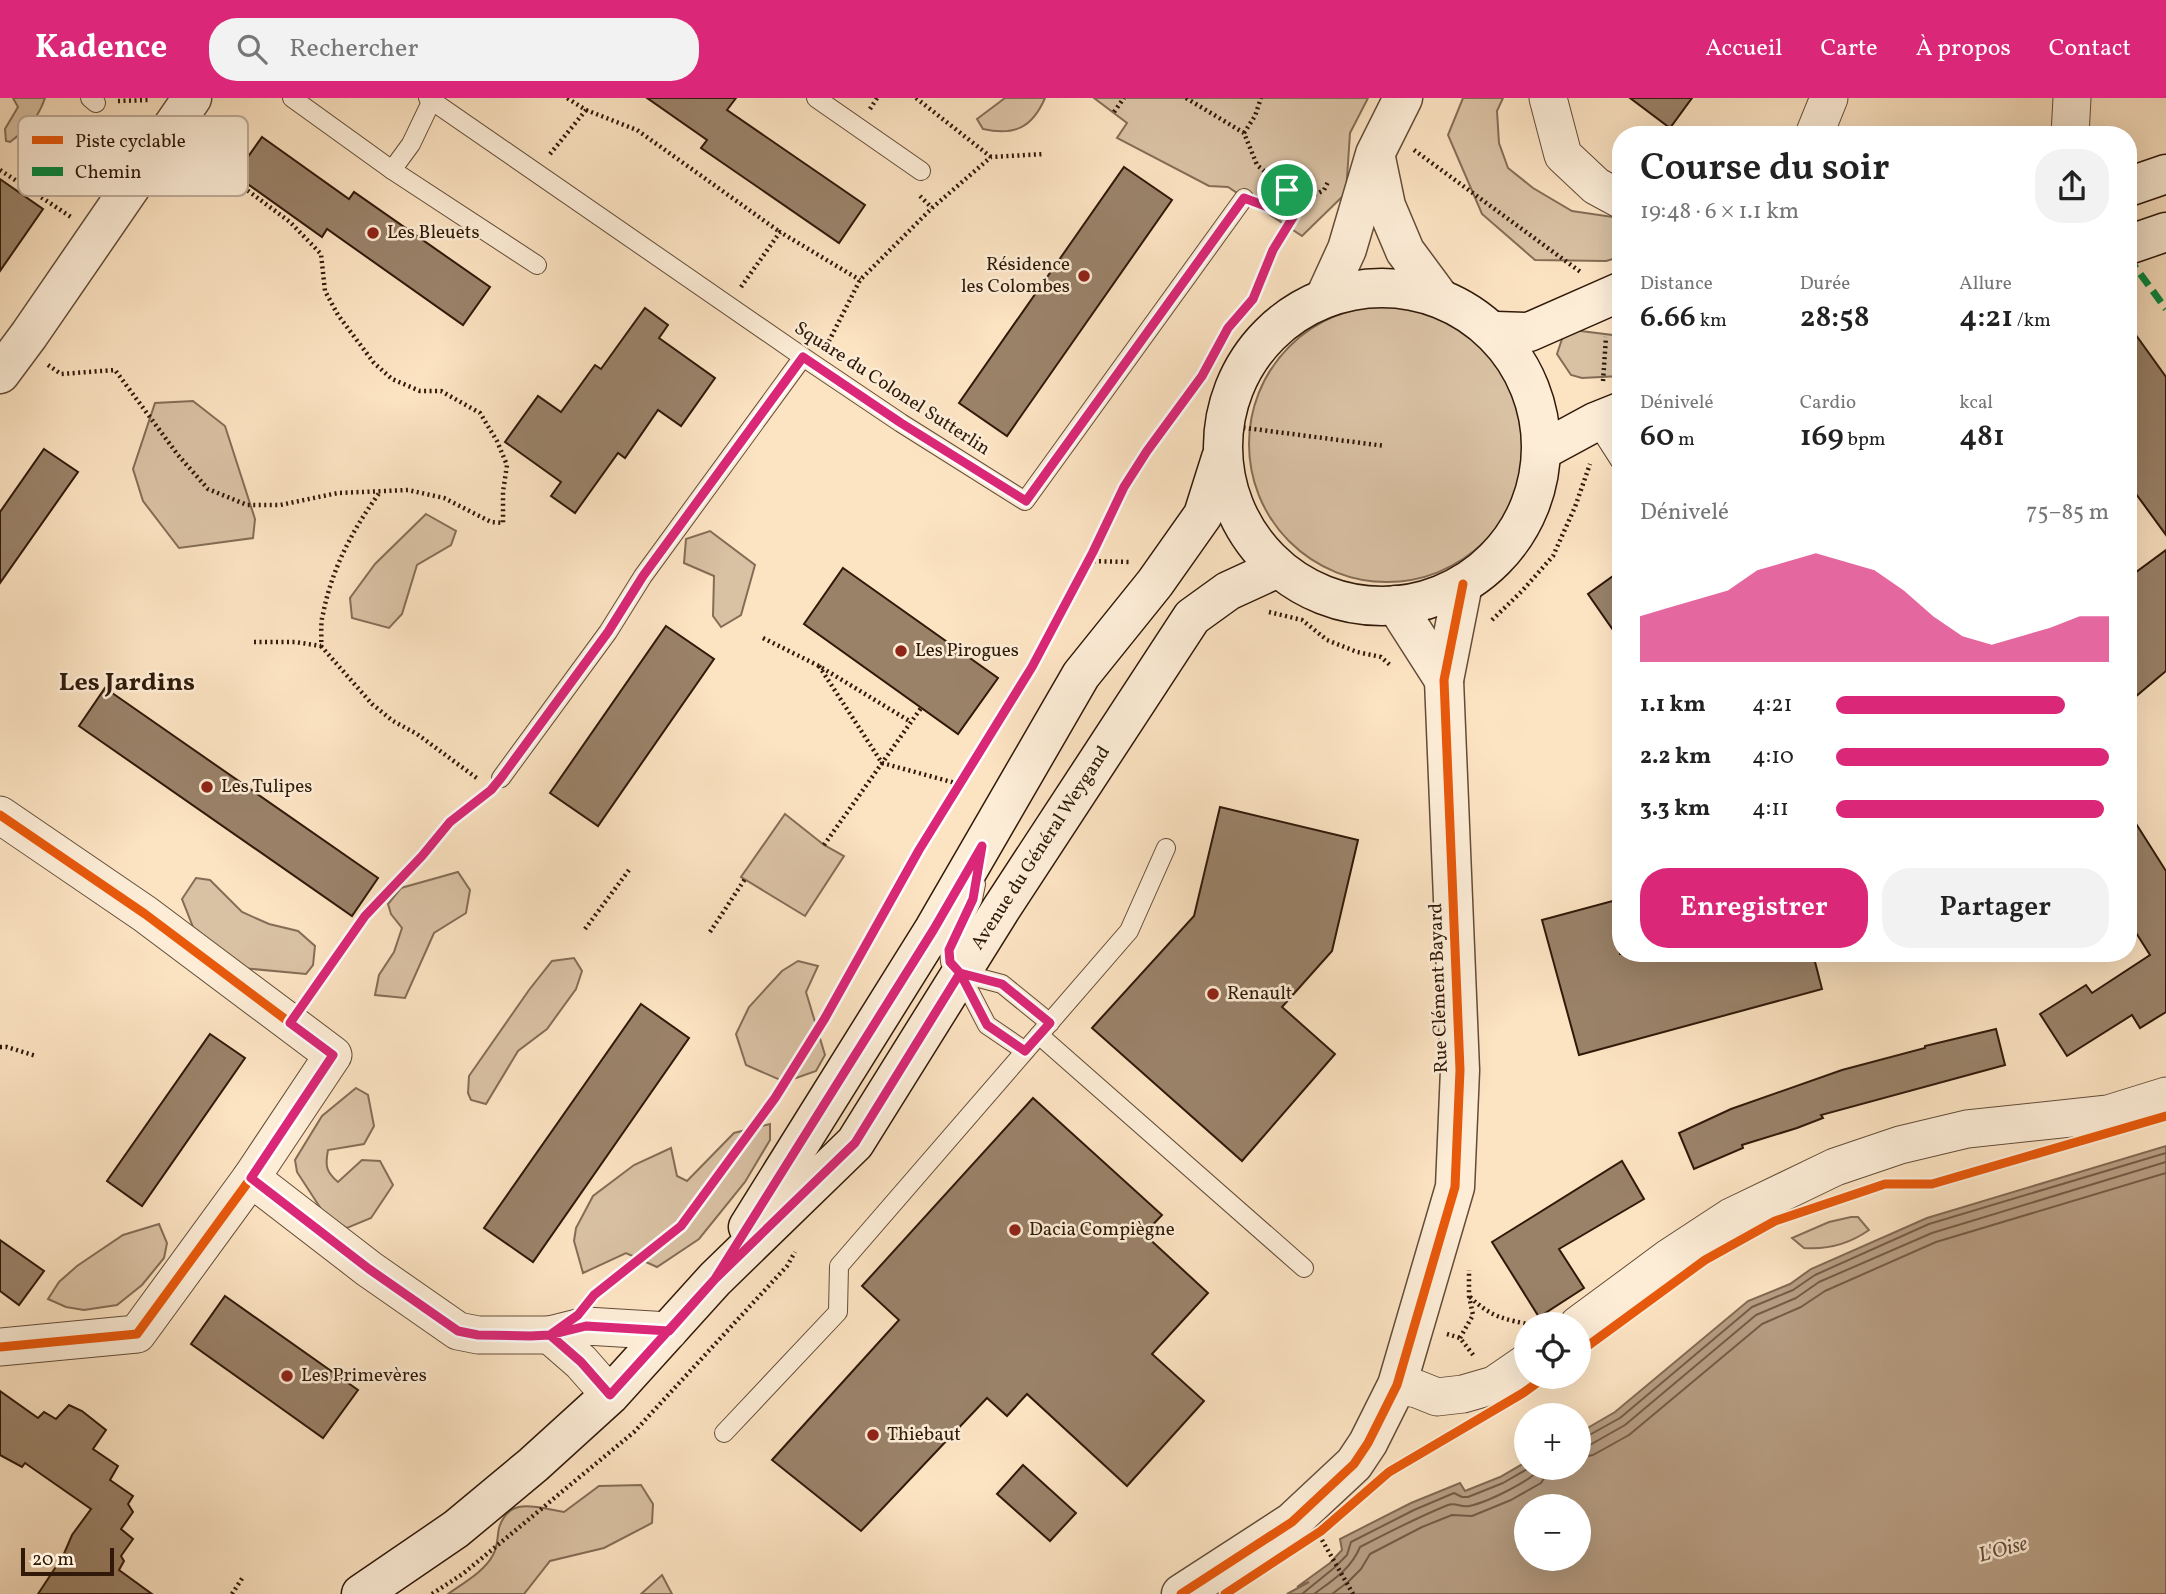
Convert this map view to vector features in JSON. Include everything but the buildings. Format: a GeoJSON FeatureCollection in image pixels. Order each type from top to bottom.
{"type":"FeatureCollection","features":[{"type":"Feature","properties":{"kind":"main road"},"geometry":{"type":"LineString","coordinates":[[1325,297],[1390,149],[1403,98]]}},
{"type":"Feature","properties":{"kind":"main road"},"geometry":{"type":"LineString","coordinates":[[1223,439],[1230,496],[1249,536],[1278,568],[1314,591],[1354,604],[1396,606],[1442,594],[1463,584],[1500,554],[1527,514],[1547,448],[1539,415],[1520,366],[1496,331],[1438,297],[1405,251],[1386,206],[1390,149]]}},
{"type":"Feature","properties":{"kind":"main road"},"geometry":{"type":"LineString","coordinates":[[2137,184],[2166,174]]}},
{"type":"Feature","properties":{"kind":"main road"},"geometry":{"type":"LineString","coordinates":[[0,374],[128,196]]}},
{"type":"Feature","properties":{"kind":"main road"},"geometry":{"type":"LineString","coordinates":[[2137,242],[2166,232]]}},
{"type":"Feature","properties":{"kind":"main road"},"geometry":{"type":"LineString","coordinates":[[1496,331],[1529,332],[1607,283]]}},
{"type":"Feature","properties":{"kind":"main road","name":"Avenue du Général Weygand"},"geometry":{"type":"LineString","coordinates":[[715,1279],[934,929],[1081,675],[1155,583],[1203,515],[1235,383],[1257,347],[1288,318],[1325,297],[1382,287],[1438,297]]}},
{"type":"Feature","properties":{"kind":"main road"},"geometry":{"type":"LineString","coordinates":[[1547,448],[1607,415]]}},
{"type":"Feature","properties":{"kind":"main road","name":"Avenue du Général Weygand"},"geometry":{"type":"LineString","coordinates":[[361,1594],[456,1529],[533,1465],[610,1395],[715,1279],[855,1143],[960,973],[1192,617],[1228,591],[1278,568]]}},
{"type":"Feature","properties":{"kind":"main road","name":"Rue Clément Bayard"},"geometry":{"type":"LineString","coordinates":[[1181,1594],[1292,1522],[1354,1464],[1368,1443],[1397,1385],[1455,1187],[1460,1070],[1444,680],[1463,584]]}},
{"type":"Feature","properties":{"kind":"main road"},"geometry":{"type":"LineString","coordinates":[[1396,606],[1444,680]]}},
{"type":"Feature","properties":{"kind":"street"},"geometry":{"type":"LineString","coordinates":[[1548,98],[1563,155],[1597,186],[1612,194]]}},
{"type":"Feature","properties":{"kind":"street"},"geometry":{"type":"LineString","coordinates":[[1818,126],[1829,98]]}},
{"type":"Feature","properties":{"kind":"street"},"geometry":{"type":"LineString","coordinates":[[2070,126],[2072,98]]}},
{"type":"Feature","properties":{"kind":"street"},"geometry":{"type":"LineString","coordinates":[[0,815],[145,914],[333,1055],[251,1178],[137,1334],[0,1347]]}},
{"type":"Feature","properties":{"kind":"street"},"geometry":{"type":"LineString","coordinates":[[1591,1315],[1670,1257],[1731,1217],[1835,1167],[1900,1145],[1967,1129],[2108,1114],[2166,1096]]}},
{"type":"Feature","properties":{"kind":"street"},"geometry":{"type":"LineString","coordinates":[[251,1178],[369,1269],[458,1331],[478,1335],[550,1335],[586,1326],[669,1331]]}},
{"type":"Feature","properties":{"kind":"street"},"geometry":{"type":"LineString","coordinates":[[550,1335],[581,1362],[610,1395]]}},
{"type":"Feature","properties":{"kind":"street"},"geometry":{"type":"LineString","coordinates":[[1397,1385],[1437,1397],[1463,1394],[1494,1385],[1514,1371]]}},
{"type":"Feature","properties":{"kind":"lane"},"geometry":{"type":"LineString","coordinates":[[292,98],[392,170],[537,265]]}},
{"type":"Feature","properties":{"kind":"lane"},"geometry":{"type":"LineString","coordinates":[[816,98],[921,172]]}},
{"type":"Feature","properties":{"kind":"lane"},"geometry":{"type":"LineString","coordinates":[[392,170],[411,144],[431,99]]}},
{"type":"Feature","properties":{"kind":"lane","name":"Square du Colonel Sutterlin"},"geometry":{"type":"LineString","coordinates":[[431,99],[803,357],[901,423],[1026,501],[1244,198]]}},
{"type":"Feature","properties":{"kind":"lane"},"geometry":{"type":"LineString","coordinates":[[496,784],[608,632],[643,576],[803,357]]}},
{"type":"Feature","properties":{"kind":"lane"},"geometry":{"type":"LineString","coordinates":[[1607,415],[1612,433]]}},
{"type":"Feature","properties":{"kind":"lane"},"geometry":{"type":"LineString","coordinates":[[982,846],[973,899],[949,950],[950,962],[960,973],[987,1025],[1025,1051]]}},
{"type":"Feature","properties":{"kind":"lane"},"geometry":{"type":"LineString","coordinates":[[724,1433],[838,1312],[839,1266],[1129,931],[1166,848]]}},
{"type":"Feature","properties":{"kind":"lane"},"geometry":{"type":"LineString","coordinates":[[960,973],[1002,984],[1045,1029],[1304,1268]]}},
{"type":"Feature","properties":{"kind":"path"},"geometry":{"type":"LineString","coordinates":[[568,98],[586,110],[637,130],[780,232],[860,280]]}},
{"type":"Feature","properties":{"kind":"path"},"geometry":{"type":"LineString","coordinates":[[916,98],[991,157]]}},
{"type":"Feature","properties":{"kind":"path"},"geometry":{"type":"LineString","coordinates":[[1114,112],[1124,98]]}},
{"type":"Feature","properties":{"kind":"path"},"geometry":{"type":"LineString","coordinates":[[1186,98],[1244,133],[1257,165],[1303,201]]}},
{"type":"Feature","properties":{"kind":"path"},"geometry":{"type":"LineString","coordinates":[[1244,133],[1255,117],[1261,98]]}},
{"type":"Feature","properties":{"kind":"path"},"geometry":{"type":"LineString","coordinates":[[93,100],[145,99],[185,116]]}},
{"type":"Feature","properties":{"kind":"path"},"geometry":{"type":"LineString","coordinates":[[536,171],[586,110]]}},
{"type":"Feature","properties":{"kind":"path"},"geometry":{"type":"LineString","coordinates":[[1390,149],[1582,273],[1607,283]]}},
{"type":"Feature","properties":{"kind":"path"},"geometry":{"type":"LineString","coordinates":[[803,357],[828,343],[860,280],[932,208],[991,157],[1044,154]]}},
{"type":"Feature","properties":{"kind":"path"},"geometry":{"type":"LineString","coordinates":[[0,170],[18,182]]}},
{"type":"Feature","properties":{"kind":"path"},"geometry":{"type":"LineString","coordinates":[[594,1295],[681,1226],[775,1098],[825,1018],[919,850],[1032,667],[1124,487],[1202,376],[1228,328],[1253,299],[1273,250],[1303,201],[1324,190],[1330,178]]}},
{"type":"Feature","properties":{"kind":"path"},"geometry":{"type":"LineString","coordinates":[[45,363],[61,374],[115,370],[178,455],[208,489],[247,505],[280,505],[338,494],[408,490],[444,498],[491,522],[503,523],[503,492],[507,465],[497,441],[480,413],[441,391],[420,391],[393,379],[374,363],[338,315],[325,291],[321,254],[248,179]]}},
{"type":"Feature","properties":{"kind":"path"},"geometry":{"type":"LineString","coordinates":[[1244,198],[1276,210],[1287,190]]}},
{"type":"Feature","properties":{"kind":"path"},"geometry":{"type":"LineString","coordinates":[[39,196],[98,236]]}},
{"type":"Feature","properties":{"kind":"path"},"geometry":{"type":"LineString","coordinates":[[728,305],[780,232]]}},
{"type":"Feature","properties":{"kind":"path"},"geometry":{"type":"LineString","coordinates":[[1487,632],[1492,620],[1553,556],[1575,507],[1607,415],[1606,334]]}},
{"type":"Feature","properties":{"kind":"path"},"geometry":{"type":"LineString","coordinates":[[1223,439],[1385,446]]}},
{"type":"Feature","properties":{"kind":"path"},"geometry":{"type":"LineString","coordinates":[[321,646],[322,615],[336,566],[358,522],[380,492]]}},
{"type":"Feature","properties":{"kind":"path"},"geometry":{"type":"LineString","coordinates":[[1088,561],[1127,561],[1139,569]]}},
{"type":"Feature","properties":{"kind":"path"},"geometry":{"type":"LineString","coordinates":[[1268,611],[1302,620],[1327,640],[1357,652],[1381,657],[1392,666]]}},
{"type":"Feature","properties":{"kind":"path"},"geometry":{"type":"LineString","coordinates":[[763,638],[819,666],[911,722]]}},
{"type":"Feature","properties":{"kind":"path"},"geometry":{"type":"LineString","coordinates":[[254,642],[295,642],[321,646],[372,704],[393,721],[496,784],[450,822],[365,916],[290,1023]]}},
{"type":"Feature","properties":{"kind":"path"},"geometry":{"type":"LineString","coordinates":[[819,666],[882,763],[959,784]]}},
{"type":"Feature","properties":{"kind":"path"},"geometry":{"type":"LineString","coordinates":[[824,845],[921,708]]}},
{"type":"Feature","properties":{"kind":"path"},"geometry":{"type":"LineString","coordinates":[[585,929],[629,870]]}},
{"type":"Feature","properties":{"kind":"path"},"geometry":{"type":"LineString","coordinates":[[710,932],[745,879]]}},
{"type":"Feature","properties":{"kind":"path"},"geometry":{"type":"LineString","coordinates":[[0,1047],[36,1056]]}},
{"type":"Feature","properties":{"kind":"path"},"geometry":{"type":"LineString","coordinates":[[1460,1339],[1473,1315],[1469,1296],[1469,1267]]}},
{"type":"Feature","properties":{"kind":"path"},"geometry":{"type":"LineString","coordinates":[[1469,1296],[1501,1319],[1514,1321]]}},
{"type":"Feature","properties":{"kind":"path"},"geometry":{"type":"LineString","coordinates":[[1442,1332],[1460,1339],[1477,1360]]}},
{"type":"Feature","properties":{"kind":"path"},"geometry":{"type":"LineString","coordinates":[[1322,1539],[1353,1594]]}},
{"type":"Feature","properties":{"kind":"path"},"geometry":{"type":"LineString","coordinates":[[232,1594],[243,1577]]}},
{"type":"Feature","properties":{"kind":"shaded area"},"geometry":{"type":"Polygon","coordinates":[[[13,98],[45,98],[36,116],[18,116],[18,136],[10,142],[6,141],[5,129],[18,107],[13,98]]]}},
{"type":"Feature","properties":{"kind":"shaded area"},"geometry":{"type":"Polygon","coordinates":[[[1005,98],[1045,98],[1034,116],[1021,127],[1004,131],[983,129],[977,119],[1005,98]]]}},
{"type":"Feature","properties":{"kind":"shaded area"},"geometry":{"type":"Polygon","coordinates":[[[1094,98],[1368,98],[1350,133],[1346,193],[1302,236],[1228,187],[1209,186],[1117,138],[1127,123],[1094,98]]]}},
{"type":"Feature","properties":{"kind":"shaded area"},"geometry":{"type":"Polygon","coordinates":[[[1463,98],[1503,98],[1497,111],[1499,143],[1508,168],[1533,188],[1572,211],[1612,217],[1612,259],[1535,260],[1482,214],[1448,135],[1463,98]]]}},
{"type":"Feature","properties":{"kind":"shaded area"},"geometry":{"type":"Polygon","coordinates":[[[1387,306],[1440,316],[1464,329],[1485,346],[1502,367],[1515,391],[1525,444],[1515,497],[1502,521],[1485,542],[1464,559],[1440,572],[1387,582],[1334,572],[1310,559],[1289,542],[1272,521],[1259,497],[1249,444],[1259,391],[1272,367],[1289,346],[1310,329],[1334,316],[1387,306]]]}},
{"type":"Feature","properties":{"kind":"shaded area"},"geometry":{"type":"Polygon","coordinates":[[[1573,330],[1612,335],[1612,376],[1582,378],[1571,375],[1557,354],[1562,339],[1573,330]]]}},
{"type":"Feature","properties":{"kind":"shaded area"},"geometry":{"type":"Polygon","coordinates":[[[193,401],[225,426],[255,519],[253,538],[179,548],[143,501],[133,469],[155,403],[193,401]]]}},
{"type":"Feature","properties":{"kind":"shaded area"},"geometry":{"type":"Polygon","coordinates":[[[426,514],[456,531],[451,545],[417,565],[402,614],[389,628],[352,618],[350,598],[375,564],[426,514]]]}},
{"type":"Feature","properties":{"kind":"shaded area"},"geometry":{"type":"Polygon","coordinates":[[[710,531],[755,565],[741,615],[721,627],[713,616],[714,576],[684,563],[686,539],[710,531]]]}},
{"type":"Feature","properties":{"kind":"shaded area"},"geometry":{"type":"Polygon","coordinates":[[[785,814],[824,845],[844,856],[805,916],[741,877],[785,814]]]}},
{"type":"Feature","properties":{"kind":"shaded area"},"geometry":{"type":"Polygon","coordinates":[[[458,872],[470,890],[466,913],[434,933],[405,998],[375,995],[379,975],[394,952],[402,928],[391,914],[388,904],[401,888],[458,872]]]}},
{"type":"Feature","properties":{"kind":"shaded area"},"geometry":{"type":"Polygon","coordinates":[[[196,878],[210,880],[242,912],[269,924],[298,931],[315,946],[313,965],[306,974],[242,968],[193,927],[182,899],[196,878]]]}},
{"type":"Feature","properties":{"kind":"shaded area"},"geometry":{"type":"Polygon","coordinates":[[[574,958],[582,971],[576,989],[547,1029],[518,1051],[486,1104],[471,1100],[468,1093],[469,1076],[529,990],[552,961],[574,958]]]}},
{"type":"Feature","properties":{"kind":"shaded area"},"geometry":{"type":"Polygon","coordinates":[[[798,961],[818,966],[806,992],[825,1055],[816,1071],[785,1082],[746,1065],[736,1034],[749,1007],[782,971],[798,961]]]}},
{"type":"Feature","properties":{"kind":"shaded area"},"geometry":{"type":"Polygon","coordinates":[[[356,1088],[368,1095],[374,1126],[364,1144],[328,1150],[327,1168],[338,1182],[362,1160],[380,1161],[393,1185],[371,1218],[347,1228],[325,1215],[297,1172],[295,1160],[322,1116],[356,1088]]]}},
{"type":"Feature","properties":{"kind":"shaded area"},"geometry":{"type":"Polygon","coordinates":[[[770,1124],[770,1140],[745,1182],[699,1239],[657,1267],[626,1253],[583,1273],[574,1241],[576,1228],[593,1196],[634,1165],[671,1148],[677,1176],[687,1181],[734,1133],[770,1124]]]}},
{"type":"Feature","properties":{"kind":"shaded area"},"geometry":{"type":"Polygon","coordinates":[[[1858,1217],[1869,1230],[1854,1239],[1822,1248],[1804,1248],[1792,1238],[1829,1222],[1858,1217]]]}},
{"type":"Feature","properties":{"kind":"shaded area"},"geometry":{"type":"Polygon","coordinates":[[[159,1224],[167,1243],[164,1258],[142,1285],[117,1305],[84,1310],[66,1307],[48,1299],[59,1282],[77,1266],[123,1235],[159,1224]]]}},
{"type":"Feature","properties":{"kind":"shaded area"},"geometry":{"type":"Polygon","coordinates":[[[641,1485],[653,1504],[652,1523],[604,1548],[550,1561],[524,1594],[448,1594],[473,1577],[489,1561],[496,1549],[499,1528],[504,1518],[517,1507],[564,1512],[599,1486],[641,1485]]]}},
{"type":"Feature","properties":{"kind":"shaded area"},"geometry":{"type":"Polygon","coordinates":[[[662,1575],[672,1594],[641,1594],[662,1575]]]}},
{"type":"Feature","properties":{"kind":"water","name":"L'Oise"},"geometry":{"type":"Polygon","coordinates":[[[2166,1146],[2166,1594],[1287,1594],[1309,1582],[1297,1587],[1330,1563],[1342,1550],[1340,1539],[1411,1503],[1460,1483],[1465,1491],[1514,1469],[1514,1480],[1591,1480],[1591,1426],[1615,1412],[1748,1301],[1790,1284],[1811,1269],[1927,1218],[2166,1146]]]}},
{"type":"Feature","properties":{"kind":"marked path"},"geometry":{"type":"LineString","coordinates":[[2137,269],[2166,309]]}},
{"type":"Feature","properties":{"kind":"cycle path"},"geometry":{"type":"LineString","coordinates":[[1181,1594],[1292,1522],[1354,1464],[1368,1443],[1397,1385],[1455,1187],[1460,1070],[1444,680],[1463,584]]}},
{"type":"Feature","properties":{"kind":"cycle path"},"geometry":{"type":"LineString","coordinates":[[0,815],[145,914],[333,1055],[251,1178],[137,1334],[0,1347]]}},
{"type":"Feature","properties":{"kind":"cycle path"},"geometry":{"type":"LineString","coordinates":[[1591,1343],[1705,1260],[1775,1221],[1885,1184],[1932,1184],[2166,1116]]}},
{"type":"Feature","properties":{"kind":"cycle path"},"geometry":{"type":"LineString","coordinates":[[1225,1594],[1321,1531],[1389,1472],[1528,1389]]}},
{"type":"Feature","properties":{"kind":"place","name":"Les Bleuets"},"geometry":{"type":"Point","coordinates":[373,233]}},
{"type":"Feature","properties":{"kind":"place","name":"Résidence les Colombes"},"geometry":{"type":"Point","coordinates":[1084,276]}},
{"type":"Feature","properties":{"kind":"place","name":"Les Pirogues"},"geometry":{"type":"Point","coordinates":[901,651]}},
{"type":"Feature","properties":{"kind":"place","name":"Les Tulipes"},"geometry":{"type":"Point","coordinates":[207,787]}},
{"type":"Feature","properties":{"kind":"place","name":"Renault"},"geometry":{"type":"Point","coordinates":[1213,994]}},
{"type":"Feature","properties":{"kind":"place","name":"Dacia Compiègne"},"geometry":{"type":"Point","coordinates":[1015,1230]}},
{"type":"Feature","properties":{"kind":"place","name":"Les Primevères"},"geometry":{"type":"Point","coordinates":[287,1376]}},
{"type":"Feature","properties":{"kind":"place","name":"Thiebaut"},"geometry":{"type":"Point","coordinates":[873,1435]}},
{"type":"Feature","properties":{"kind":"district","name":"Les Jardins"},"geometry":{"type":"Point","coordinates":[127,683]}},
{"type":"Feature","properties":{"kind":"route"},"geometry":{"type":"LineString","coordinates":[[1287,190],[1276,210],[1244,198],[1026,501],[901,423],[803,357],[643,576],[608,632],[501,778],[491,790],[450,822],[365,916],[290,1023],[333,1055],[251,1178],[369,1269],[458,1331],[478,1335],[530,1336],[550,1335],[586,1326],[669,1331],[715,1279],[855,1143],[960,973],[987,1025],[1025,1051],[1050,1023],[1002,984],[960,973],[950,962],[949,950],[973,899],[982,846],[934,929],[715,1279],[669,1331],[610,1395],[581,1362],[550,1335],[578,1315],[594,1295],[681,1226],[775,1098],[825,1018],[919,850],[1032,667],[1124,487],[1202,376],[1228,328],[1253,299],[1273,250],[1303,201],[1287,190]]}}]}
